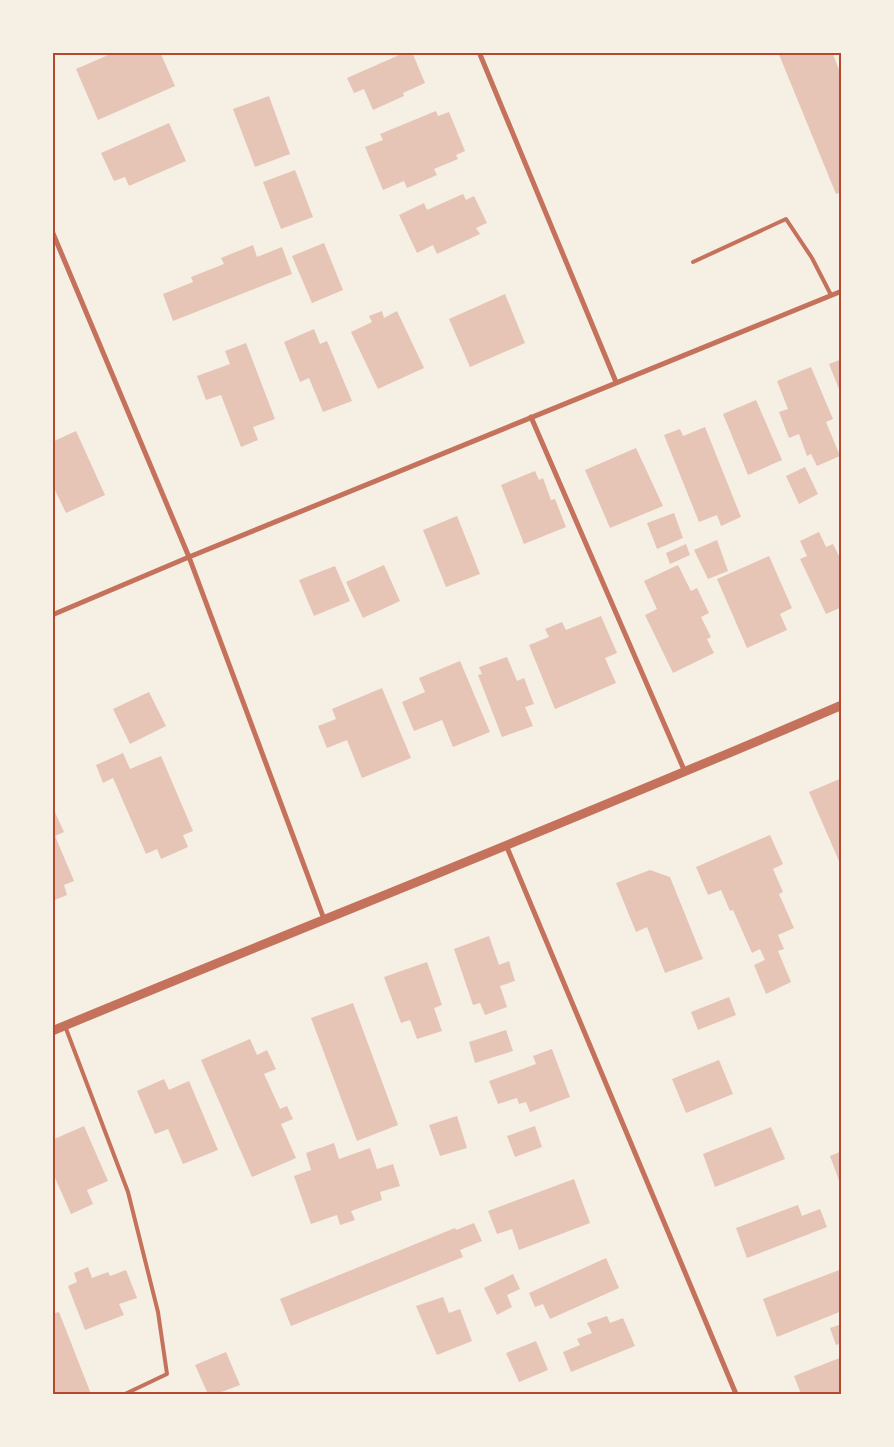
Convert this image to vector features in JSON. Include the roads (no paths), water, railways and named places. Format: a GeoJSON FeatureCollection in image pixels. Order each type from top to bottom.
{"type":"FeatureCollection","features":[{"type":"Feature","properties":{"kind":"street"},"geometry":{"type":"LineString","coordinates":[[479,52],[616,382]]}},
{"type":"Feature","properties":{"kind":"street"},"geometry":{"type":"LineString","coordinates":[[52,231],[189,557],[324,919]]}},
{"type":"Feature","properties":{"kind":"street"},"geometry":{"type":"LineString","coordinates":[[52,615],[189,557],[842,291]]}},
{"type":"Feature","properties":{"kind":"street"},"geometry":{"type":"LineString","coordinates":[[531,417],[685,773]]}},
{"type":"Feature","properties":{"kind":"street"},"geometry":{"type":"LineString","coordinates":[[52,1031],[685,773],[842,705]]}},
{"type":"Feature","properties":{"kind":"street"},"geometry":{"type":"LineString","coordinates":[[506,845],[736,1394]]}},
{"type":"Feature","properties":{"kind":"lane"},"geometry":{"type":"LineString","coordinates":[[693,262],[786,219],[812,258],[830,295]]}},
{"type":"Feature","properties":{"kind":"lane"},"geometry":{"type":"LineString","coordinates":[[65,1026],[128,1192],[158,1312],[167,1374],[125,1394]]}}]}
